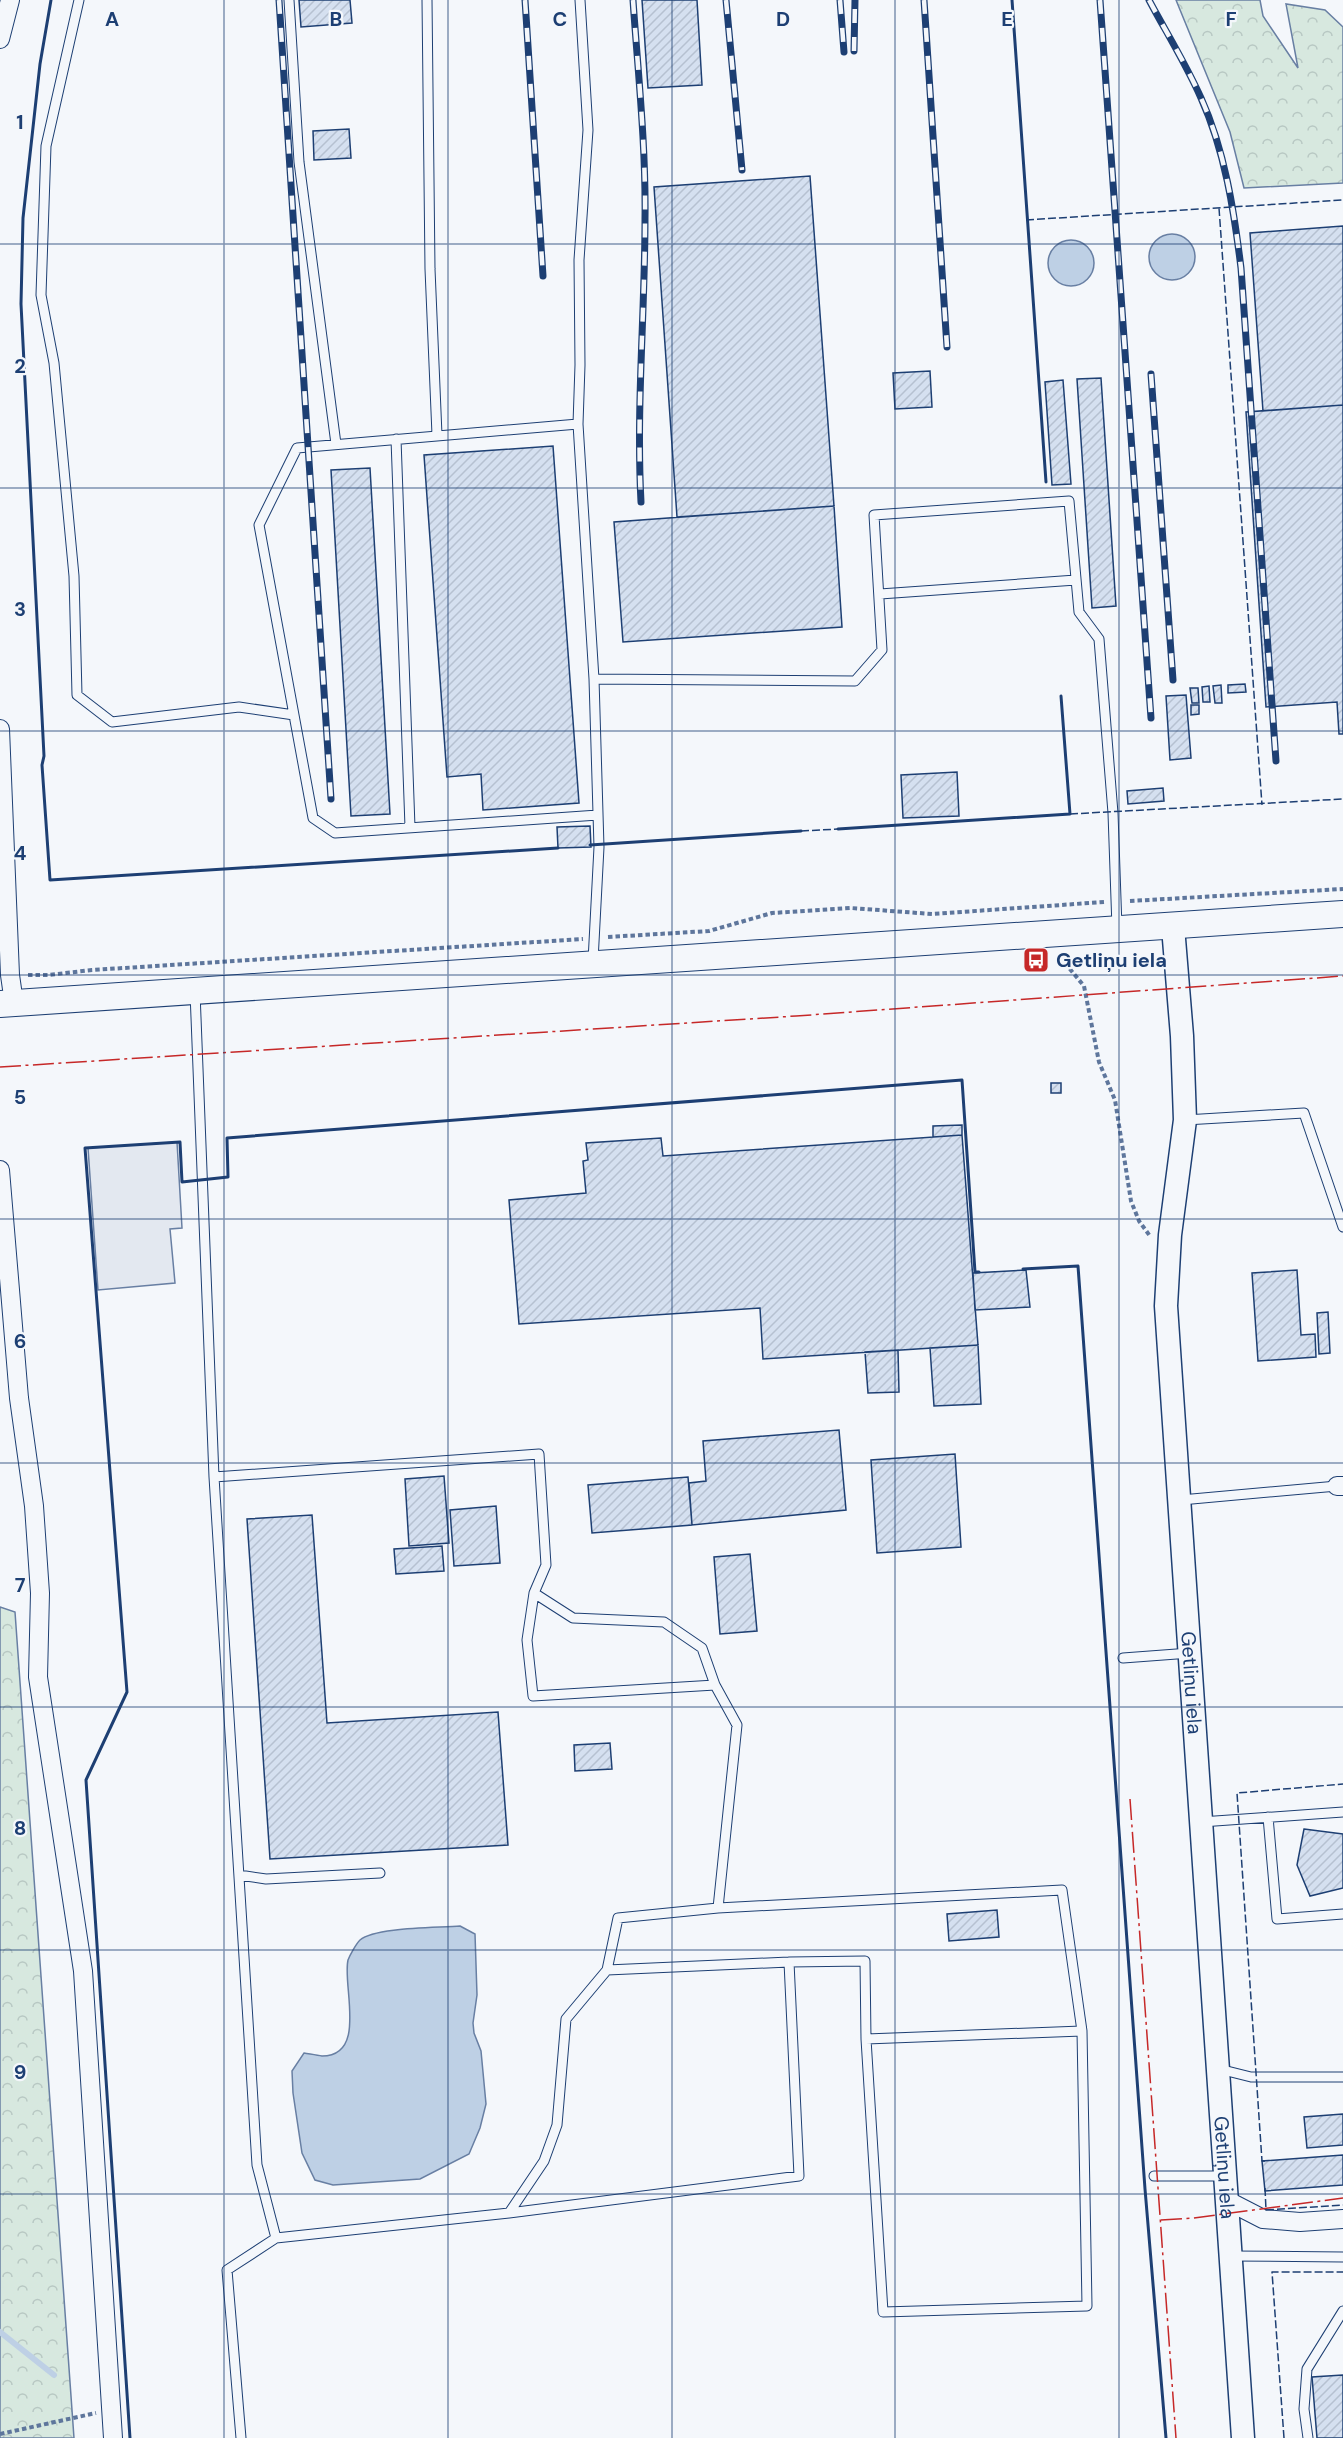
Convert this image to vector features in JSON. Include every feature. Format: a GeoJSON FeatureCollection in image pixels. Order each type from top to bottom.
{"type":"FeatureCollection","features":[{"type":"Feature","properties":{"kind":"main road"},"geometry":{"type":"LineString","coordinates":[[7,1004],[1343,914]]}},
{"type":"Feature","properties":{"kind":"street"},"geometry":{"type":"LineString","coordinates":[[0,39],[10,0]]}},
{"type":"Feature","properties":{"kind":"street"},"geometry":{"type":"LineString","coordinates":[[0,729],[10,975],[7,1004]]}},
{"type":"Feature","properties":{"kind":"street","name":"Getliņu iela"},"geometry":{"type":"LineString","coordinates":[[1173,927],[1182,1036],[1185,1120],[1170,1235],[1166,1306],[1243,2438]]}},
{"type":"Feature","properties":{"kind":"street"},"geometry":{"type":"LineString","coordinates":[[0,1170],[19,1398],[34,1517],[40,1593],[38,1677],[82,1971],[113,2438]]}},
{"type":"Feature","properties":{"kind":"street"},"geometry":{"type":"LineString","coordinates":[[1228,2201],[1263,2219],[1300,2222],[1343,2218]]}},
{"type":"Feature","properties":{"kind":"lane"},"geometry":{"type":"LineString","coordinates":[[79,0],[46,146],[41,295],[54,363],[74,576],[78,695],[112,723],[239,707],[294,715]]}},
{"type":"Feature","properties":{"kind":"lane"},"geometry":{"type":"LineString","coordinates":[[289,0],[299,162],[336,444]]}},
{"type":"Feature","properties":{"kind":"lane"},"geometry":{"type":"LineString","coordinates":[[427,0],[430,269],[437,435]]}},
{"type":"Feature","properties":{"kind":"lane"},"geometry":{"type":"LineString","coordinates":[[580,0],[588,130],[579,260],[578,424],[594,679],[598,814],[598,877],[593,965]]}},
{"type":"Feature","properties":{"kind":"lane"},"geometry":{"type":"LineString","coordinates":[[578,424],[297,448],[259,525],[313,818],[335,833],[598,814]]}},
{"type":"Feature","properties":{"kind":"lane"},"geometry":{"type":"LineString","coordinates":[[396,438],[410,827]]}},
{"type":"Feature","properties":{"kind":"lane"},"geometry":{"type":"LineString","coordinates":[[594,679],[855,681],[882,650],[874,515],[1069,501],[1079,612],[1099,639],[1113,813],[1117,931]]}},
{"type":"Feature","properties":{"kind":"lane"},"geometry":{"type":"LineString","coordinates":[[880,594],[1076,580]]}},
{"type":"Feature","properties":{"kind":"lane"},"geometry":{"type":"LineString","coordinates":[[195,992],[214,1478],[257,2165],[276,2238]]}},
{"type":"Feature","properties":{"kind":"lane"},"geometry":{"type":"LineString","coordinates":[[1185,1120],[1305,1113],[1343,1227]]}},
{"type":"Feature","properties":{"kind":"lane"},"geometry":{"type":"LineString","coordinates":[[214,1478],[539,1454],[546,1564],[534,1593],[526,1640],[533,1696],[716,1685]]}},
{"type":"Feature","properties":{"kind":"lane"},"geometry":{"type":"LineString","coordinates":[[1179,1500],[1341,1484]]}},
{"type":"Feature","properties":{"kind":"lane"},"geometry":{"type":"LineString","coordinates":[[534,1593],[573,1618],[664,1622],[702,1648],[716,1685],[736,1725],[718,1908]]}},
{"type":"Feature","properties":{"kind":"lane"},"geometry":{"type":"LineString","coordinates":[[1123,1658],[1190,1653]]}},
{"type":"Feature","properties":{"kind":"lane"},"geometry":{"type":"LineString","coordinates":[[1202,1822],[1343,1812]]}},
{"type":"Feature","properties":{"kind":"lane"},"geometry":{"type":"LineString","coordinates":[[1268,1818],[1277,1919],[1343,1914]]}},
{"type":"Feature","properties":{"kind":"lane"},"geometry":{"type":"LineString","coordinates":[[239,1875],[266,1879],[380,1873]]}},
{"type":"Feature","properties":{"kind":"lane"},"geometry":{"type":"LineString","coordinates":[[509,2213],[544,2161],[557,2125],[566,2019],[607,1970],[618,1918],[718,1908],[1062,1890],[1082,2031],[1087,2306],[883,2312],[866,2039],[865,1961],[607,1970]]}},
{"type":"Feature","properties":{"kind":"lane"},"geometry":{"type":"LineString","coordinates":[[241,2438],[227,2270],[276,2238],[509,2213],[799,2176],[789,1962]]}},
{"type":"Feature","properties":{"kind":"lane"},"geometry":{"type":"LineString","coordinates":[[866,2039],[1082,2031]]}},
{"type":"Feature","properties":{"kind":"lane"},"geometry":{"type":"LineString","coordinates":[[1219,2069],[1251,2077],[1343,2077]]}},
{"type":"Feature","properties":{"kind":"lane"},"geometry":{"type":"LineString","coordinates":[[1154,2176],[1226,2176]]}},
{"type":"Feature","properties":{"kind":"lane"},"geometry":{"type":"LineString","coordinates":[[1230,2256],[1343,2257]]}},
{"type":"Feature","properties":{"kind":"lane"},"geometry":{"type":"LineString","coordinates":[[1308,2438],[1304,2409],[1307,2369],[1343,2311]]}},
{"type":"Feature","properties":{"kind":"path"},"geometry":{"type":"LineString","coordinates":[[10,975],[48,975],[92,970],[709,931],[772,913],[840,908],[932,914],[1343,888]]}},
{"type":"Feature","properties":{"kind":"path"},"geometry":{"type":"LineString","coordinates":[[0,2434],[111,2410]]}},
{"type":"Feature","properties":{"kind":"green space"},"geometry":{"type":"Polygon","coordinates":[[[1176,0],[1260,0],[1263,16],[1298,68],[1286,4],[1325,10],[1343,27],[1343,183],[1244,188],[1230,132],[1176,0]]]}},
{"type":"Feature","properties":{"kind":"green space"},"geometry":{"type":"Polygon","coordinates":[[[0,1607],[15,1612],[74,2438],[0,2438],[0,1607]]]}},
{"type":"Feature","properties":{"kind":"shaded area"},"geometry":{"type":"Polygon","coordinates":[[[177,1142],[182,1228],[170,1229],[175,1283],[98,1290],[88,1148],[177,1142]]]}},
{"type":"Feature","properties":{"kind":"water"},"geometry":{"type":"Polygon","coordinates":[[[1172,234],[1188,241],[1195,257],[1188,273],[1172,280],[1156,273],[1149,257],[1156,241],[1172,234]]]}},
{"type":"Feature","properties":{"kind":"water"},"geometry":{"type":"Polygon","coordinates":[[[1071,240],[1087,247],[1094,263],[1087,279],[1071,286],[1055,279],[1048,263],[1055,247],[1071,240]]]}},
{"type":"Feature","properties":{"kind":"water"},"geometry":{"type":"Polygon","coordinates":[[[460,1926],[475,1934],[477,1995],[473,2023],[481,2051],[486,2104],[480,2128],[469,2154],[420,2179],[333,2185],[315,2180],[302,2153],[292,2071],[304,2053],[322,2056],[336,2053],[345,2045],[350,2017],[347,1971],[348,1960],[353,1950],[360,1940],[379,1933],[460,1926]]]}},
{"type":"Feature","properties":{"kind":"building"},"geometry":{"type":"Polygon","coordinates":[[[299,0],[350,0],[352,23],[301,27],[299,0]]]}},
{"type":"Feature","properties":{"kind":"building"},"geometry":{"type":"Polygon","coordinates":[[[642,0],[697,0],[702,85],[648,88],[642,0]]]}},
{"type":"Feature","properties":{"kind":"building"},"geometry":{"type":"Polygon","coordinates":[[[349,129],[351,158],[314,160],[313,131],[349,129]]]}},
{"type":"Feature","properties":{"kind":"building"},"geometry":{"type":"Polygon","coordinates":[[[810,176],[834,506],[677,517],[654,187],[810,176]]]}},
{"type":"Feature","properties":{"kind":"building"},"geometry":{"type":"Polygon","coordinates":[[[1343,226],[1343,405],[1263,411],[1250,233],[1343,226]]]}},
{"type":"Feature","properties":{"kind":"building"},"geometry":{"type":"Polygon","coordinates":[[[930,371],[932,407],[895,409],[893,373],[930,371]]]}},
{"type":"Feature","properties":{"kind":"building"},"geometry":{"type":"Polygon","coordinates":[[[1101,378],[1116,606],[1092,608],[1077,379],[1101,378]]]}},
{"type":"Feature","properties":{"kind":"building"},"geometry":{"type":"Polygon","coordinates":[[[1063,380],[1071,484],[1052,485],[1045,382],[1063,380]]]}},
{"type":"Feature","properties":{"kind":"building"},"geometry":{"type":"Polygon","coordinates":[[[1343,405],[1343,734],[1339,734],[1337,702],[1266,707],[1246,412],[1343,405]]]}},
{"type":"Feature","properties":{"kind":"building"},"geometry":{"type":"Polygon","coordinates":[[[553,446],[579,803],[483,810],[481,774],[447,777],[424,455],[553,446]]]}},
{"type":"Feature","properties":{"kind":"building"},"geometry":{"type":"Polygon","coordinates":[[[370,468],[390,814],[351,816],[331,470],[370,468]]]}},
{"type":"Feature","properties":{"kind":"building"},"geometry":{"type":"Polygon","coordinates":[[[834,506],[842,627],[623,642],[614,522],[834,506]]]}},
{"type":"Feature","properties":{"kind":"building"},"geometry":{"type":"Polygon","coordinates":[[[1245,684],[1246,692],[1228,693],[1228,685],[1245,684]]]}},
{"type":"Feature","properties":{"kind":"building"},"geometry":{"type":"Polygon","coordinates":[[[1221,685],[1222,703],[1215,703],[1213,686],[1221,685]]]}},
{"type":"Feature","properties":{"kind":"building"},"geometry":{"type":"Polygon","coordinates":[[[1209,686],[1210,702],[1203,702],[1202,687],[1209,686]]]}},
{"type":"Feature","properties":{"kind":"building"},"geometry":{"type":"Polygon","coordinates":[[[1190,688],[1198,688],[1199,703],[1192,703],[1190,688]]]}},
{"type":"Feature","properties":{"kind":"building"},"geometry":{"type":"Polygon","coordinates":[[[1186,695],[1191,758],[1170,760],[1166,696],[1186,695]]]}},
{"type":"Feature","properties":{"kind":"building"},"geometry":{"type":"Polygon","coordinates":[[[1191,705],[1199,705],[1199,714],[1191,715],[1191,705]]]}},
{"type":"Feature","properties":{"kind":"building"},"geometry":{"type":"Polygon","coordinates":[[[957,772],[959,816],[903,818],[901,775],[957,772]]]}},
{"type":"Feature","properties":{"kind":"building"},"geometry":{"type":"Polygon","coordinates":[[[1163,788],[1164,801],[1128,804],[1127,791],[1163,788]]]}},
{"type":"Feature","properties":{"kind":"building"},"geometry":{"type":"Polygon","coordinates":[[[590,826],[591,847],[558,848],[557,827],[590,826]]]}},
{"type":"Feature","properties":{"kind":"building"},"geometry":{"type":"Polygon","coordinates":[[[1051,1083],[1061,1083],[1061,1093],[1051,1093],[1051,1083]]]}},
{"type":"Feature","properties":{"kind":"building"},"geometry":{"type":"Polygon","coordinates":[[[962,1125],[962,1135],[933,1137],[933,1126],[962,1125]]]}},
{"type":"Feature","properties":{"kind":"building"},"geometry":{"type":"Polygon","coordinates":[[[962,1135],[978,1345],[763,1359],[760,1308],[519,1324],[509,1200],[586,1193],[583,1161],[588,1160],[586,1143],[661,1138],[663,1156],[962,1135]]]}},
{"type":"Feature","properties":{"kind":"building"},"geometry":{"type":"Polygon","coordinates":[[[1026,1270],[1030,1307],[975,1310],[973,1273],[1026,1270]]]}},
{"type":"Feature","properties":{"kind":"building"},"geometry":{"type":"Polygon","coordinates":[[[1297,1270],[1301,1335],[1315,1334],[1316,1357],[1258,1361],[1252,1273],[1297,1270]]]}},
{"type":"Feature","properties":{"kind":"building"},"geometry":{"type":"Polygon","coordinates":[[[1328,1312],[1330,1353],[1319,1354],[1317,1313],[1328,1312]]]}},
{"type":"Feature","properties":{"kind":"building"},"geometry":{"type":"Polygon","coordinates":[[[978,1345],[981,1404],[934,1406],[930,1348],[978,1345]]]}},
{"type":"Feature","properties":{"kind":"building"},"geometry":{"type":"Polygon","coordinates":[[[898,1350],[899,1392],[868,1393],[865,1352],[898,1350]]]}},
{"type":"Feature","properties":{"kind":"building"},"geometry":{"type":"Polygon","coordinates":[[[839,1430],[846,1510],[692,1525],[689,1483],[706,1481],[703,1441],[839,1430]]]}},
{"type":"Feature","properties":{"kind":"building"},"geometry":{"type":"Polygon","coordinates":[[[955,1454],[961,1547],[877,1553],[871,1460],[955,1454]]]}},
{"type":"Feature","properties":{"kind":"building"},"geometry":{"type":"Polygon","coordinates":[[[444,1476],[449,1543],[409,1546],[405,1479],[444,1476]]]}},
{"type":"Feature","properties":{"kind":"building"},"geometry":{"type":"Polygon","coordinates":[[[688,1477],[692,1525],[592,1533],[588,1485],[688,1477]]]}},
{"type":"Feature","properties":{"kind":"building"},"geometry":{"type":"Polygon","coordinates":[[[496,1506],[500,1563],[454,1566],[450,1510],[496,1506]]]}},
{"type":"Feature","properties":{"kind":"building"},"geometry":{"type":"Polygon","coordinates":[[[312,1515],[327,1723],[498,1712],[508,1845],[270,1859],[247,1519],[312,1515]]]}},
{"type":"Feature","properties":{"kind":"building"},"geometry":{"type":"Polygon","coordinates":[[[442,1546],[444,1571],[396,1574],[394,1549],[442,1546]]]}},
{"type":"Feature","properties":{"kind":"building"},"geometry":{"type":"Polygon","coordinates":[[[750,1554],[757,1631],[720,1634],[714,1557],[750,1554]]]}},
{"type":"Feature","properties":{"kind":"building"},"geometry":{"type":"Polygon","coordinates":[[[610,1743],[612,1769],[575,1771],[574,1745],[610,1743]]]}},
{"type":"Feature","properties":{"kind":"building"},"geometry":{"type":"Polygon","coordinates":[[[1304,1829],[1343,1834],[1343,1888],[1310,1896],[1297,1865],[1304,1829]]]}},
{"type":"Feature","properties":{"kind":"building"},"geometry":{"type":"Polygon","coordinates":[[[997,1910],[999,1937],[949,1941],[947,1914],[997,1910]]]}},
{"type":"Feature","properties":{"kind":"building"},"geometry":{"type":"Polygon","coordinates":[[[1343,2114],[1343,2145],[1307,2148],[1304,2117],[1343,2114]]]}},
{"type":"Feature","properties":{"kind":"building"},"geometry":{"type":"Polygon","coordinates":[[[1343,2155],[1343,2185],[1265,2191],[1262,2161],[1343,2155]]]}},
{"type":"Feature","properties":{"kind":"building"},"geometry":{"type":"Polygon","coordinates":[[[1343,2375],[1343,2438],[1317,2438],[1312,2377],[1343,2375]]]}},
{"type":"Feature","properties":{"kind":"waterway"},"geometry":{"type":"LineString","coordinates":[[0,2332],[54,2375]]}},
{"type":"Feature","properties":{"kind":"railway"},"geometry":{"type":"LineString","coordinates":[[279,0],[331,799]]}},
{"type":"Feature","properties":{"kind":"railway"},"geometry":{"type":"LineString","coordinates":[[525,0],[543,276]]}},
{"type":"Feature","properties":{"kind":"railway"},"geometry":{"type":"LineString","coordinates":[[633,0],[645,192],[640,395],[641,502]]}},
{"type":"Feature","properties":{"kind":"railway"},"geometry":{"type":"LineString","coordinates":[[726,0],[742,170]]}},
{"type":"Feature","properties":{"kind":"railway"},"geometry":{"type":"LineString","coordinates":[[840,0],[844,52]]}},
{"type":"Feature","properties":{"kind":"railway"},"geometry":{"type":"LineString","coordinates":[[854,51],[855,0]]}},
{"type":"Feature","properties":{"kind":"railway"},"geometry":{"type":"LineString","coordinates":[[924,0],[947,347]]}},
{"type":"Feature","properties":{"kind":"railway"},"geometry":{"type":"LineString","coordinates":[[1100,0],[1151,718]]}},
{"type":"Feature","properties":{"kind":"railway"},"geometry":{"type":"LineString","coordinates":[[1149,0],[1201,98],[1216,139],[1232,203],[1241,268],[1276,761]]}},
{"type":"Feature","properties":{"kind":"railway"},"geometry":{"type":"LineString","coordinates":[[1151,374],[1173,680]]}},
{"type":"Feature","properties":{"kind":"fence"},"geometry":{"type":"LineString","coordinates":[[1026,220],[1343,200]]}},
{"type":"Feature","properties":{"kind":"fence"},"geometry":{"type":"LineString","coordinates":[[1219,208],[1262,805]]}},
{"type":"Feature","properties":{"kind":"fence"},"geometry":{"type":"LineString","coordinates":[[1070,814],[1343,799]]}},
{"type":"Feature","properties":{"kind":"fence"},"geometry":{"type":"LineString","coordinates":[[801,831],[838,829]]}},
{"type":"Feature","properties":{"kind":"fence"},"geometry":{"type":"LineString","coordinates":[[1265,2161],[1262,2161],[1237,1793],[1343,1784]]}},
{"type":"Feature","properties":{"kind":"fence"},"geometry":{"type":"LineString","coordinates":[[1265,2188],[1266,2210],[1343,2205]]}},
{"type":"Feature","properties":{"kind":"fence"},"geometry":{"type":"LineString","coordinates":[[1284,2438],[1272,2272],[1343,2272]]}},
{"type":"Feature","properties":{"kind":"wall"},"geometry":{"type":"LineString","coordinates":[[51,0],[40,64],[23,218],[21,304],[44,756],[42,765],[50,880],[558,848]]}},
{"type":"Feature","properties":{"kind":"wall"},"geometry":{"type":"LineString","coordinates":[[1012,0],[1046,482]]}},
{"type":"Feature","properties":{"kind":"wall"},"geometry":{"type":"LineString","coordinates":[[838,829],[1070,814],[1061,696]]}},
{"type":"Feature","properties":{"kind":"wall"},"geometry":{"type":"LineString","coordinates":[[590,845],[801,831]]}},
{"type":"Feature","properties":{"kind":"wall"},"geometry":{"type":"LineString","coordinates":[[130,2438],[86,1780],[127,1692],[85,1148],[180,1142],[182,1182],[228,1177],[227,1138],[962,1080],[975,1272],[979,1272]]}},
{"type":"Feature","properties":{"kind":"wall"},"geometry":{"type":"LineString","coordinates":[[1023,1269],[1078,1266],[1145,2189],[1166,2438]]}},
{"type":"Feature","properties":{"kind":"power"},"geometry":{"type":"LineString","coordinates":[[0,1067],[796,1016],[1343,976]]}},
{"type":"Feature","properties":{"kind":"power"},"geometry":{"type":"LineString","coordinates":[[1130,1799],[1176,2438]]}},
{"type":"Feature","properties":{"kind":"power"},"geometry":{"type":"LineString","coordinates":[[1161,2220],[1194,2218],[1343,2198]]}},
{"type":"Feature","properties":{"kind":"place","name":"Getliņu iela"},"geometry":{"type":"Point","coordinates":[1036,960]}}]}
